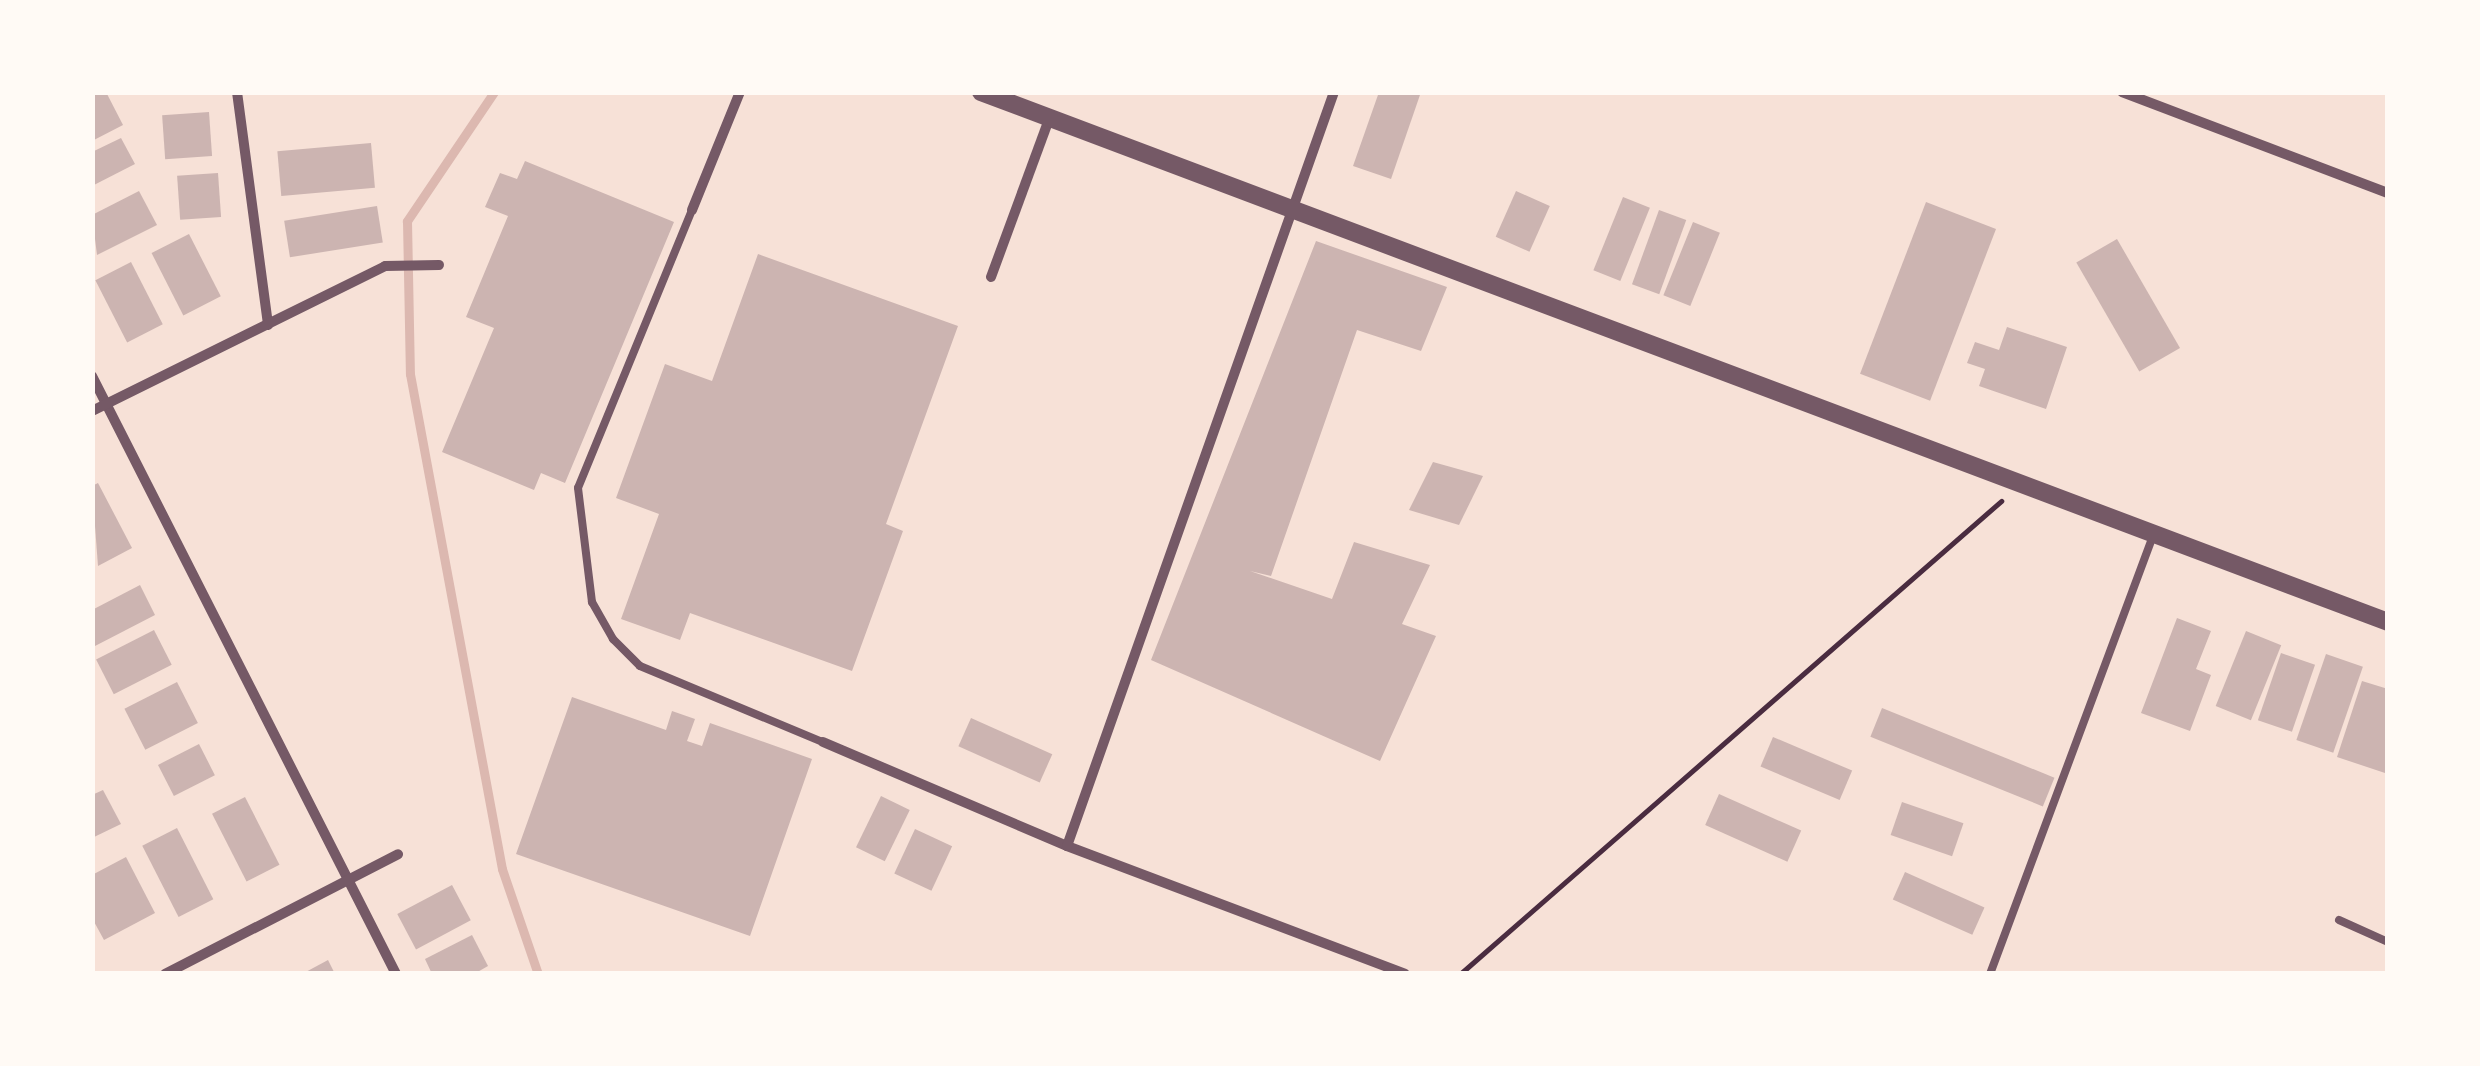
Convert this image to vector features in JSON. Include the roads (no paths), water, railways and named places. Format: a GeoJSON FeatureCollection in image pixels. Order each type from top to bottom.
{"type":"FeatureCollection","features":[{"type":"Feature","properties":{"kind":"street"},"geometry":{"type":"LineString","coordinates":[[237,92],[268,325]]}},
{"type":"Feature","properties":{"kind":"street"},"geometry":{"type":"LineString","coordinates":[[692,210],[740,92]]}},
{"type":"Feature","properties":{"kind":"street"},"geometry":{"type":"LineString","coordinates":[[981,92],[1297,207],[2018,486],[2388,622]]}},
{"type":"Feature","properties":{"kind":"street"},"geometry":{"type":"LineString","coordinates":[[1067,846],[1297,207],[1334,92]]}},
{"type":"Feature","properties":{"kind":"street"},"geometry":{"type":"LineString","coordinates":[[2122,92],[2388,193]]}},
{"type":"Feature","properties":{"kind":"street"},"geometry":{"type":"LineString","coordinates":[[991,278],[1049,119]]}},
{"type":"Feature","properties":{"kind":"street"},"geometry":{"type":"LineString","coordinates":[[92,411],[385,266],[438,266]]}},
{"type":"Feature","properties":{"kind":"street"},"geometry":{"type":"LineString","coordinates":[[92,376],[396,974]]}},
{"type":"Feature","properties":{"kind":"street"},"geometry":{"type":"LineString","coordinates":[[823,742],[1067,846],[1405,974]]}},
{"type":"Feature","properties":{"kind":"street"},"geometry":{"type":"LineString","coordinates":[[165,974],[398,854]]}},
{"type":"Feature","properties":{"kind":"lane"},"geometry":{"type":"LineString","coordinates":[[692,210],[578,488],[592,602],[613,639],[640,666],[823,742]]}},
{"type":"Feature","properties":{"kind":"lane"},"geometry":{"type":"LineString","coordinates":[[1990,974],[2152,536]]}},
{"type":"Feature","properties":{"kind":"lane"},"geometry":{"type":"LineString","coordinates":[[2339,920],[2388,942]]}},
{"type":"Feature","properties":{"kind":"waterway"},"geometry":{"type":"LineString","coordinates":[[494,92],[407,221],[410,374],[502,869],[538,974]]}}]}
